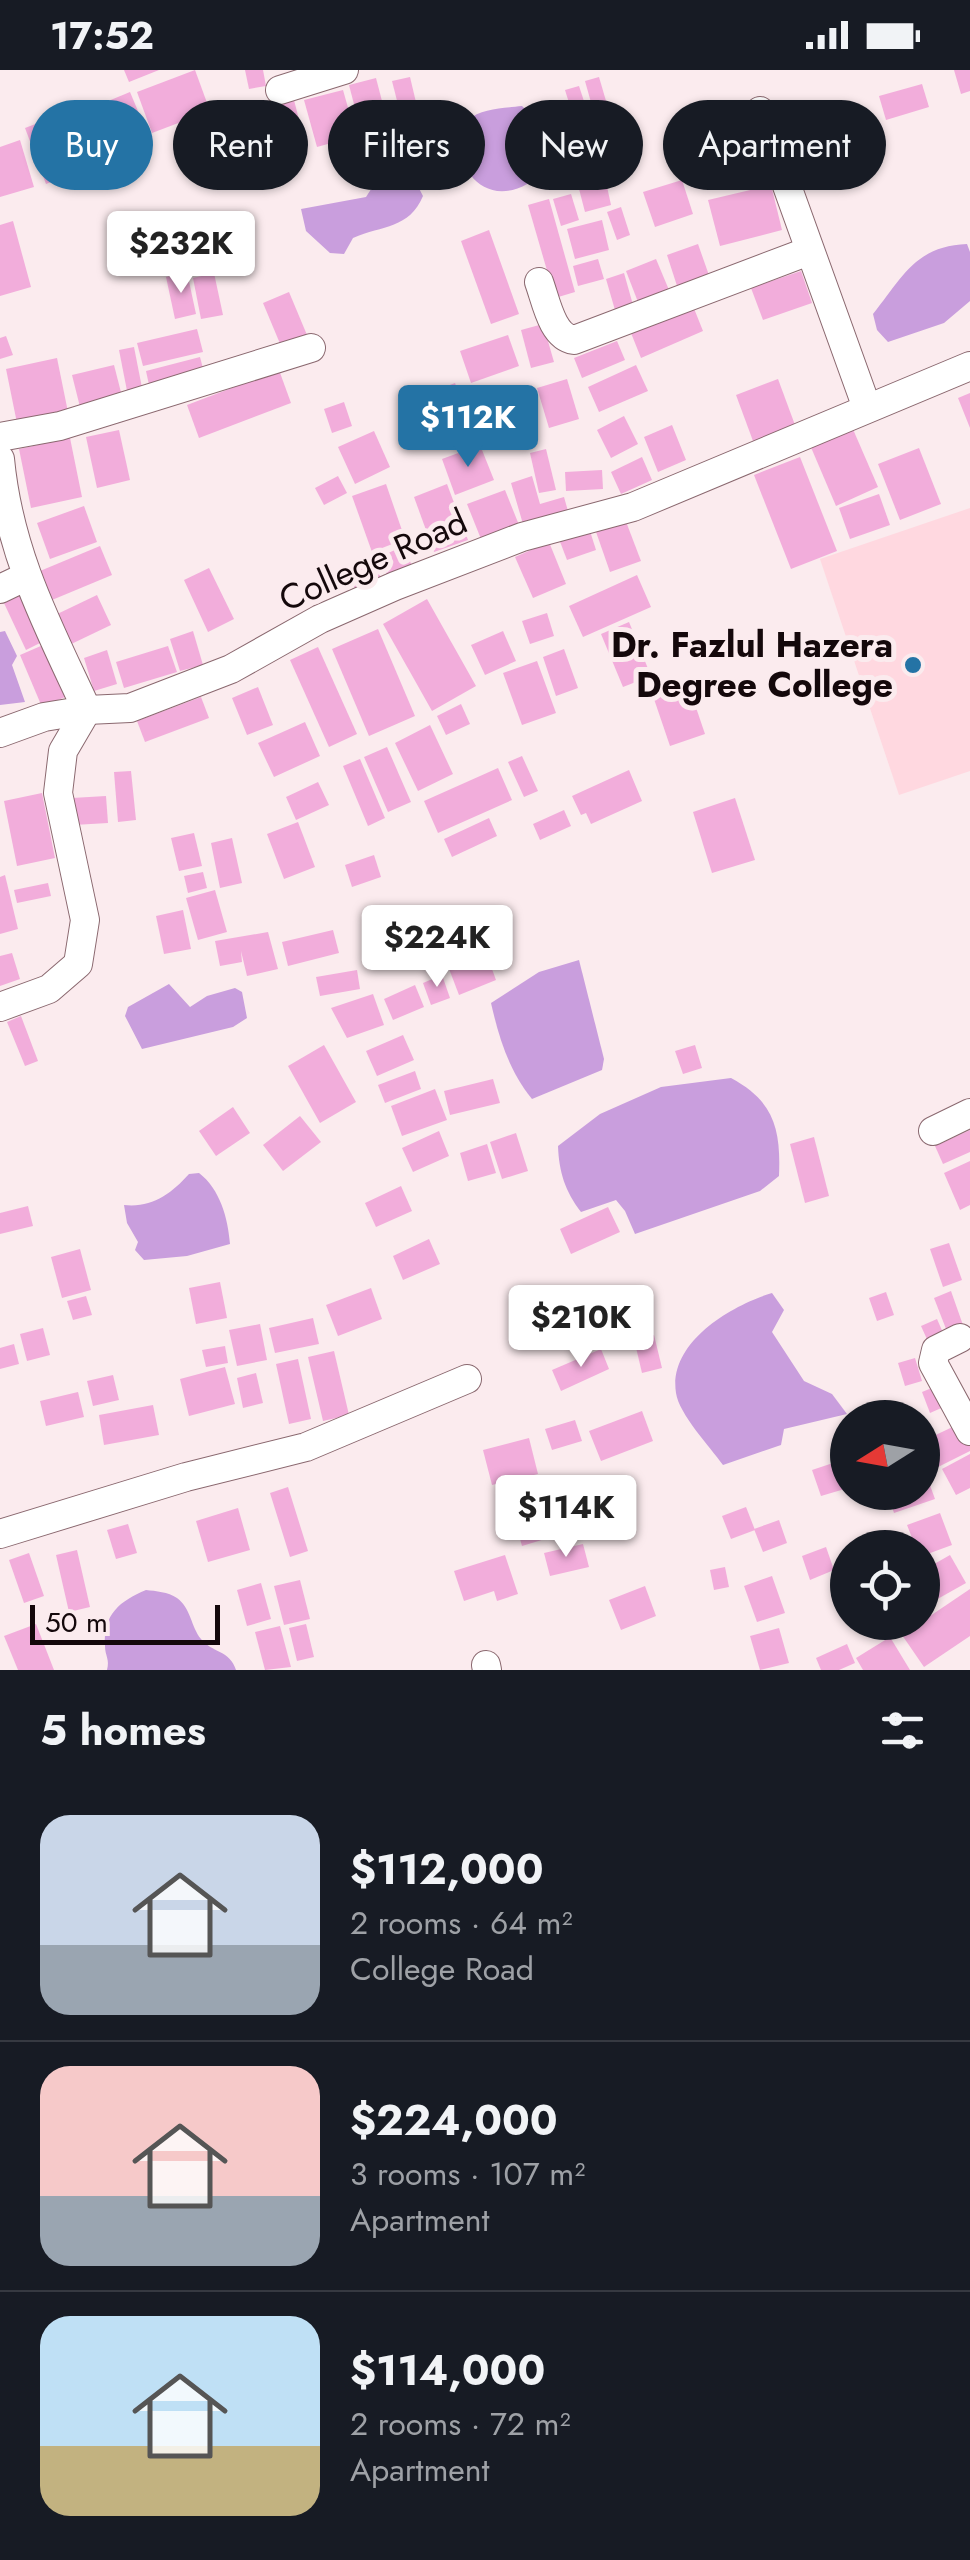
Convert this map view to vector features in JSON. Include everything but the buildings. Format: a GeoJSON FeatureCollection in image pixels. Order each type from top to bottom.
{"type":"FeatureCollection","features":[{"type":"Feature","properties":{"kind":"street"},"geometry":{"type":"LineString","coordinates":[[280,90],[344,70]]}},
{"type":"Feature","properties":{"kind":"street"},"geometry":{"type":"LineString","coordinates":[[788,190],[867,408]]}},
{"type":"Feature","properties":{"kind":"street"},"geometry":{"type":"LineString","coordinates":[[539,282],[558,331],[565,339],[574,340],[810,251]]}},
{"type":"Feature","properties":{"kind":"street"},"geometry":{"type":"LineString","coordinates":[[0,437],[60,426],[244,372],[311,348]]}},
{"type":"Feature","properties":{"kind":"street","name":"College Road"},"geometry":{"type":"LineString","coordinates":[[0,733],[44,718],[130,708],[214,676],[394,586],[522,537],[634,507],[970,366]]}},
{"type":"Feature","properties":{"kind":"street"},"geometry":{"type":"LineString","coordinates":[[0,460],[12,583],[87,710],[63,751],[58,793],[85,920],[78,964],[49,990],[0,1007]]}},
{"type":"Feature","properties":{"kind":"street"},"geometry":{"type":"LineString","coordinates":[[933,1130],[970,1113]]}},
{"type":"Feature","properties":{"kind":"street"},"geometry":{"type":"LineString","coordinates":[[960,1338],[936,1350],[933,1362],[970,1431]]}},
{"type":"Feature","properties":{"kind":"street"},"geometry":{"type":"LineString","coordinates":[[0,1534],[186,1477],[306,1447],[467,1380]]}},
{"type":"Feature","properties":{"kind":"street"},"geometry":{"type":"LineString","coordinates":[[0,1548],[201,1486],[282,1468]]}},
{"type":"Feature","properties":{"kind":"shaded area"},"geometry":{"type":"Polygon","coordinates":[[[505,108],[508,190],[504,191],[485,187],[485,112],[505,108]]]}},
{"type":"Feature","properties":{"kind":"shaded area"},"geometry":{"type":"Polygon","coordinates":[[[371,190],[420,190],[423,196],[410,215],[353,238],[344,254],[330,253],[306,231],[301,209],[366,197],[371,190]]]}},
{"type":"Feature","properties":{"kind":"shaded area"},"geometry":{"type":"Polygon","coordinates":[[[967,244],[970,301],[944,323],[888,342],[877,330],[873,314],[902,277],[934,251],[967,244]]]}},
{"type":"Feature","properties":{"kind":"shaded area","name":"Dr. Fazlul Hazera Degree College"},"geometry":{"type":"Polygon","coordinates":[[[970,508],[970,771],[899,795],[820,559],[970,508]]]}},
{"type":"Feature","properties":{"kind":"shaded area"},"geometry":{"type":"Polygon","coordinates":[[[5,631],[17,656],[12,665],[25,702],[0,705],[0,632],[5,631]]]}},
{"type":"Feature","properties":{"kind":"shaded area"},"geometry":{"type":"Polygon","coordinates":[[[579,960],[604,1059],[602,1070],[532,1099],[506,1054],[491,1003],[539,972],[579,960]]]}},
{"type":"Feature","properties":{"kind":"shaded area"},"geometry":{"type":"Polygon","coordinates":[[[169,984],[190,1007],[207,996],[235,988],[242,992],[247,1018],[233,1027],[142,1049],[125,1016],[128,1007],[169,984]]]}},
{"type":"Feature","properties":{"kind":"shaded area"},"geometry":{"type":"Polygon","coordinates":[[[731,1078],[757,1096],[772,1118],[779,1176],[760,1191],[635,1234],[616,1200],[581,1212],[564,1181],[558,1146],[600,1114],[661,1087],[731,1078]]]}},
{"type":"Feature","properties":{"kind":"shaded area"},"geometry":{"type":"Polygon","coordinates":[[[199,1173],[222,1205],[230,1244],[187,1256],[144,1260],[135,1250],[138,1242],[127,1223],[124,1205],[152,1202],[189,1174],[199,1173]]]}},
{"type":"Feature","properties":{"kind":"shaded area"},"geometry":{"type":"Polygon","coordinates":[[[772,1293],[784,1310],[772,1332],[804,1381],[836,1400],[830,1400],[830,1418],[784,1429],[781,1445],[723,1465],[683,1411],[676,1393],[676,1375],[692,1342],[706,1328],[772,1293]]]}},
{"type":"Feature","properties":{"kind":"shaded area"},"geometry":{"type":"Polygon","coordinates":[[[146,1590],[177,1598],[201,1639],[230,1659],[236,1670],[107,1670],[105,1635],[110,1617],[121,1604],[146,1590]]]}},
{"type":"Feature","properties":{"kind":"place","name":"Dr. Fazlul Hazera Degree College"},"geometry":{"type":"Point","coordinates":[913,665]}}]}
